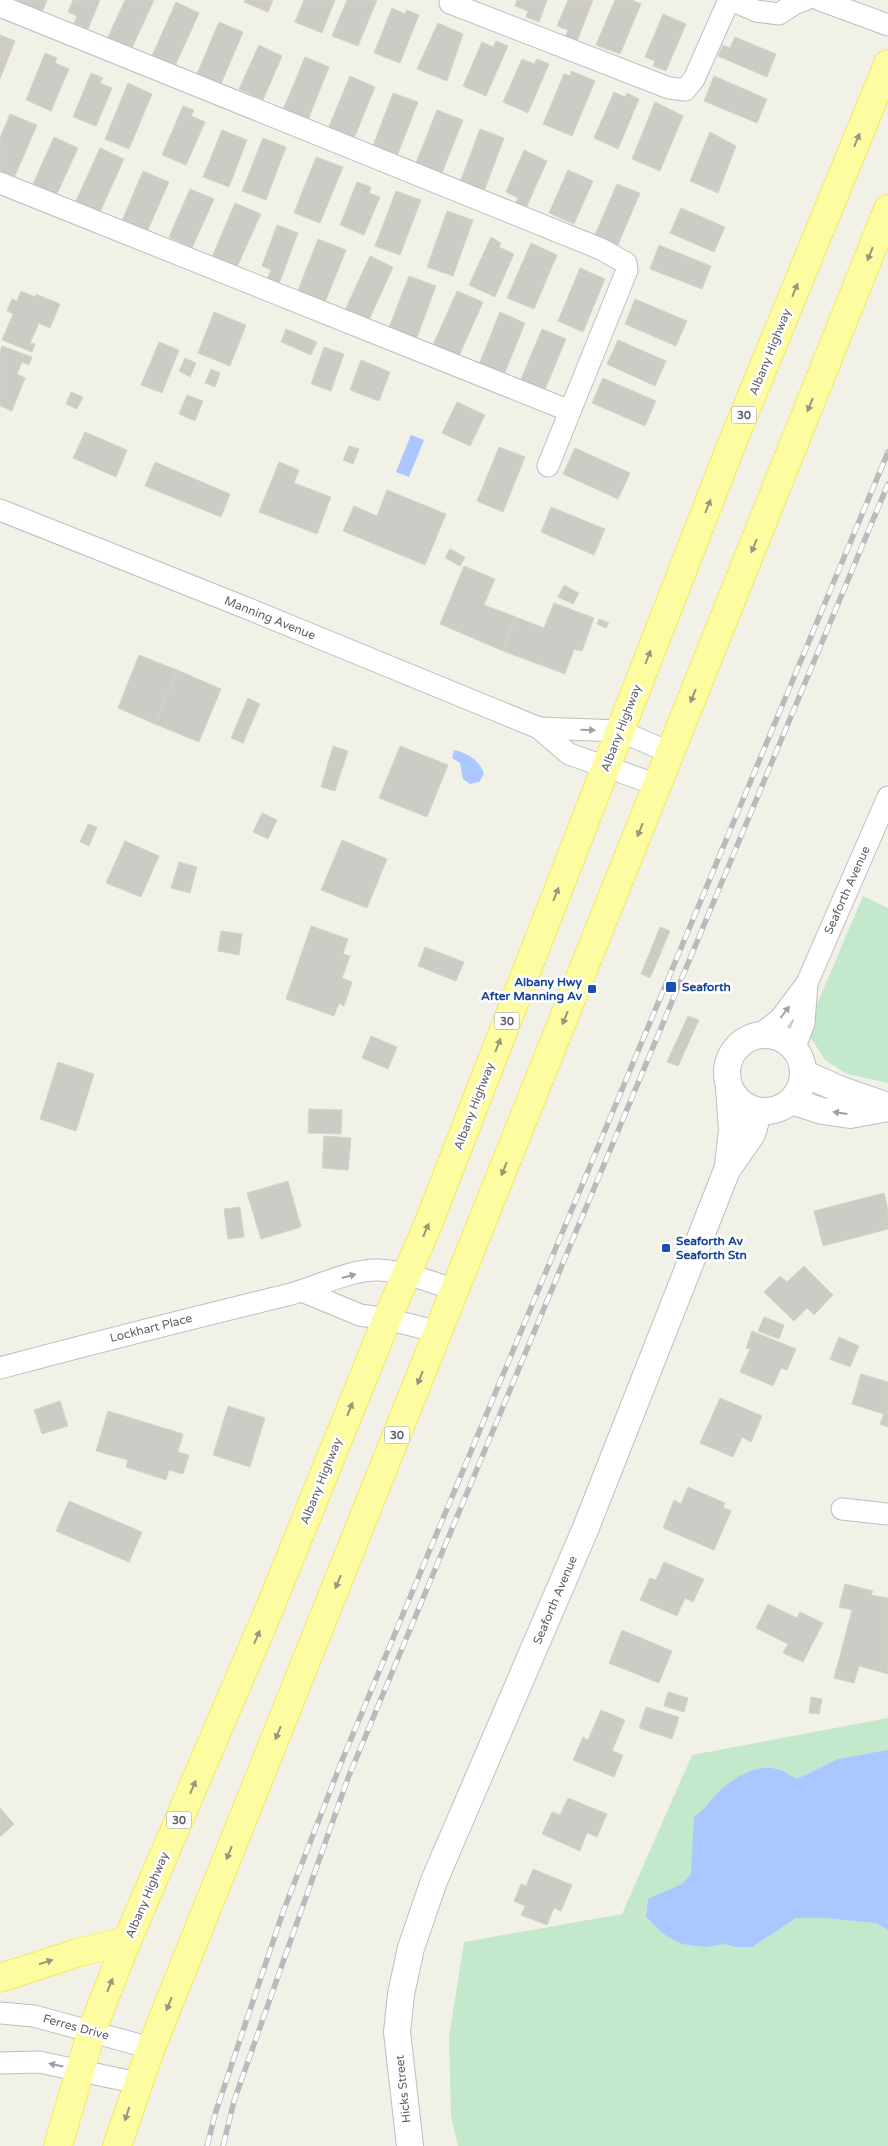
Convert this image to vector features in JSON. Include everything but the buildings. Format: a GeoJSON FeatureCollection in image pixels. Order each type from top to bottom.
{"type":"FeatureCollection","features":[{"type":"Feature","properties":{"kind":"highway","name":"Albany Highway"},"geometry":{"type":"LineString","coordinates":[[58,2146],[92,2030],[127,1941],[265,1619],[387,1319],[428,1227],[731,446],[888,64]]}},
{"type":"Feature","properties":{"kind":"highway","name":"30"},"geometry":{"type":"LineString","coordinates":[[117,2146],[151,2048],[888,209]]}},
{"type":"Feature","properties":{"kind":"highway"},"geometry":{"type":"LineString","coordinates":[[0,1978],[80,1952],[127,1941]]}},
{"type":"Feature","properties":{"kind":"street"},"geometry":{"type":"LineString","coordinates":[[452,0],[450,3],[669,88],[685,90],[694,79],[730,0],[756,11],[779,14],[794,4],[806,0]]}},
{"type":"Feature","properties":{"kind":"street"},"geometry":{"type":"LineString","coordinates":[[820,0],[888,25]]}},
{"type":"Feature","properties":{"kind":"street"},"geometry":{"type":"LineString","coordinates":[[0,6],[601,249],[626,263],[626,270],[548,466]]}},
{"type":"Feature","properties":{"kind":"street"},"geometry":{"type":"LineString","coordinates":[[0,182],[570,411]]}},
{"type":"Feature","properties":{"kind":"street","name":"Manning Avenue"},"geometry":{"type":"LineString","coordinates":[[0,510],[244,607],[539,728],[569,754],[658,785]]}},
{"type":"Feature","properties":{"kind":"street","name":"Manning Avenue"},"geometry":{"type":"LineString","coordinates":[[539,728],[620,731],[671,753]]}},
{"type":"Feature","properties":{"kind":"street","name":"Seaforth Avenue"},"geometry":{"type":"LineString","coordinates":[[758,1036],[780,1019],[807,983],[888,797]]}},
{"type":"Feature","properties":{"kind":"street","name":"Seaforth Avenue"},"geometry":{"type":"LineString","coordinates":[[794,1049],[804,1022],[807,983]]}},
{"type":"Feature","properties":{"kind":"street"},"geometry":{"type":"LineString","coordinates":[[758,1036],[771,1036],[784,1040],[794,1049],[800,1060],[803,1073],[802,1083],[791,1101],[771,1111],[759,1111],[741,1103],[729,1089],[728,1066],[732,1055],[738,1046],[758,1036]]}},
{"type":"Feature","properties":{"kind":"street"},"geometry":{"type":"LineString","coordinates":[[803,1073],[888,1107]]}},
{"type":"Feature","properties":{"kind":"street","name":"Seaforth Avenue"},"geometry":{"type":"LineString","coordinates":[[727,1170],[732,1130],[729,1089]]}},
{"type":"Feature","properties":{"kind":"street"},"geometry":{"type":"LineString","coordinates":[[791,1101],[822,1111],[850,1115],[888,1107]]}},
{"type":"Feature","properties":{"kind":"street","name":"Seaforth Avenue"},"geometry":{"type":"LineString","coordinates":[[397,2032],[411,1948],[434,1881],[585,1530],[727,1170],[752,1134],[759,1111]]}},
{"type":"Feature","properties":{"kind":"street","name":"Lockhart Place"},"geometry":{"type":"LineString","coordinates":[[0,1368],[302,1291],[351,1275],[377,1270],[407,1274],[455,1290]]}},
{"type":"Feature","properties":{"kind":"street"},"geometry":{"type":"LineString","coordinates":[[302,1291],[360,1315],[387,1319],[438,1332]]}},
{"type":"Feature","properties":{"kind":"street"},"geometry":{"type":"LineString","coordinates":[[842,1509],[888,1514]]}},
{"type":"Feature","properties":{"kind":"street","name":"Ferres Drive"},"geometry":{"type":"LineString","coordinates":[[0,2013],[34,2016],[92,2030],[151,2048]]}},
{"type":"Feature","properties":{"kind":"street","name":"Hicks Street"},"geometry":{"type":"LineString","coordinates":[[397,2032],[410,2146]]}},
{"type":"Feature","properties":{"kind":"street"},"geometry":{"type":"LineString","coordinates":[[0,2063],[39,2062],[138,2083]]}},
{"type":"Feature","properties":{"kind":"green space"},"geometry":{"type":"Polygon","coordinates":[[[863,896],[888,908],[888,1083],[847,1074],[825,1060],[806,1030],[863,896]]]}},
{"type":"Feature","properties":{"kind":"green space"},"geometry":{"type":"Polygon","coordinates":[[[888,1718],[888,2146],[458,2146],[451,2116],[449,2037],[464,1942],[622,1914],[692,1755],[888,1718]]]}},
{"type":"Feature","properties":{"kind":"water"},"geometry":{"type":"Polygon","coordinates":[[[411,435],[424,440],[409,477],[396,472],[411,435]]]}},
{"type":"Feature","properties":{"kind":"water"},"geometry":{"type":"Polygon","coordinates":[[[454,750],[468,755],[476,761],[484,774],[479,782],[470,784],[463,779],[460,763],[452,758],[454,750]]]}},
{"type":"Feature","properties":{"kind":"water"},"geometry":{"type":"Polygon","coordinates":[[[888,1750],[888,1930],[876,1923],[825,1918],[796,1918],[752,1947],[735,1947],[725,1944],[705,1947],[682,1944],[665,1935],[646,1917],[648,1899],[682,1884],[691,1874],[694,1817],[727,1784],[743,1774],[760,1768],[776,1769],[797,1779],[838,1759],[888,1750]]]}},
{"type":"Feature","properties":{"kind":"railway"},"geometry":{"type":"LineString","coordinates":[[207,2146],[216,2111],[283,1912],[343,1758],[888,452]]}},
{"type":"Feature","properties":{"kind":"railway"},"geometry":{"type":"LineString","coordinates":[[223,2146],[234,2101],[348,1778],[888,484]]}},
{"type":"Feature","properties":{"kind":"place","name":"Seaforth"},"geometry":{"type":"Point","coordinates":[671,987]}},
{"type":"Feature","properties":{"kind":"place","name":"Albany Hwy After Manning Av"},"geometry":{"type":"Point","coordinates":[592,989]}},
{"type":"Feature","properties":{"kind":"place","name":"Seaforth Av Seaforth Stn"},"geometry":{"type":"Point","coordinates":[666,1248]}}]}
